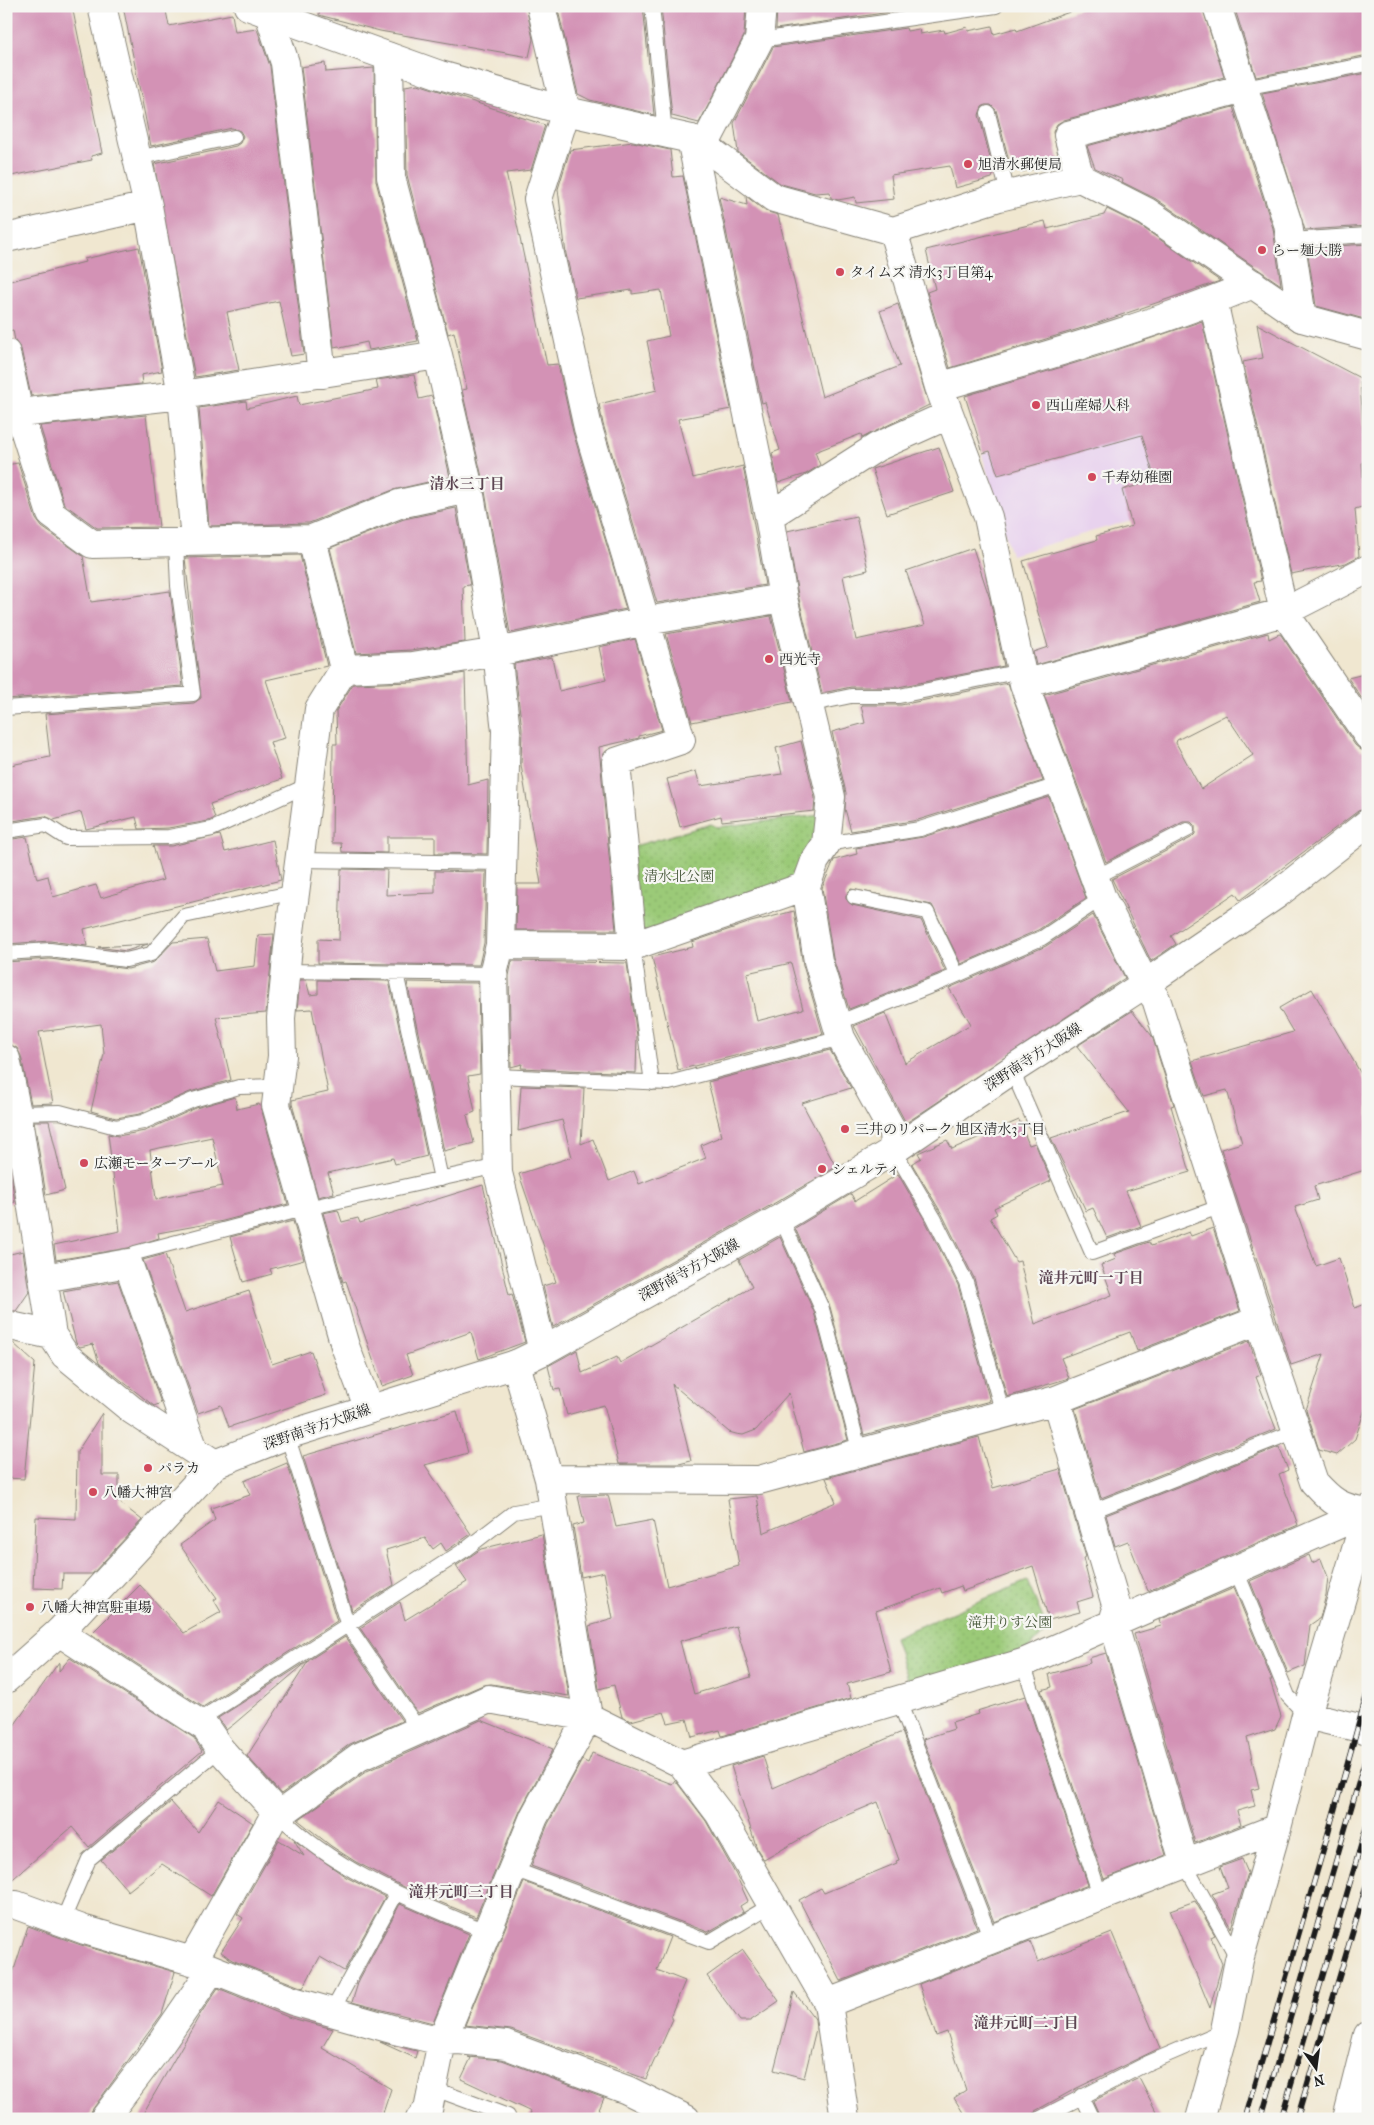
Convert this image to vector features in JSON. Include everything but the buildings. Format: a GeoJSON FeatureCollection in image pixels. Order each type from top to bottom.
{"type":"FeatureCollection","features":[{"type":"Feature","properties":{"kind":"street"},"geometry":{"type":"LineString","coordinates":[[102,6],[148,206],[182,395],[185,541]]}},
{"type":"Feature","properties":{"kind":"street"},"geometry":{"type":"LineString","coordinates":[[541,6],[566,111],[538,199],[588,428],[681,740],[616,762],[633,946]]}},
{"type":"Feature","properties":{"kind":"street"},"geometry":{"type":"LineString","coordinates":[[762,6],[759,40],[698,143],[783,598],[831,797],[826,844],[816,861],[806,886],[818,961],[839,1030],[893,1132],[894,1150]]}},
{"type":"Feature","properties":{"kind":"street"},"geometry":{"type":"LineString","coordinates":[[1217,6],[1288,224],[1302,318]]}},
{"type":"Feature","properties":{"kind":"street"},"geometry":{"type":"LineString","coordinates":[[267,11],[440,75],[566,111],[665,133],[698,143],[774,198],[893,231],[1008,194],[1080,178],[1148,212],[1302,318],[1368,336],[1368,342]]}},
{"type":"Feature","properties":{"kind":"street"},"geometry":{"type":"LineString","coordinates":[[267,11],[285,63],[322,374]]}},
{"type":"Feature","properties":{"kind":"street"},"geometry":{"type":"LineString","coordinates":[[389,57],[391,177],[438,355],[469,489],[497,652],[506,731],[500,945],[493,974],[498,1166],[517,1252],[543,1351]]}},
{"type":"Feature","properties":{"kind":"street"},"geometry":{"type":"LineString","coordinates":[[1080,178],[1068,135],[1244,88]]}},
{"type":"Feature","properties":{"kind":"street"},"geometry":{"type":"LineString","coordinates":[[6,238],[148,206]]}},
{"type":"Feature","properties":{"kind":"street"},"geometry":{"type":"LineString","coordinates":[[893,231],[948,415],[988,517],[1022,677],[1098,888],[1145,984],[1156,999],[1259,1320],[1314,1482],[1330,1500],[1346,1509],[1367,1510]]}},
{"type":"Feature","properties":{"kind":"street"},"geometry":{"type":"LineString","coordinates":[[939,387],[1091,342],[1213,301],[1252,284]]}},
{"type":"Feature","properties":{"kind":"street"},"geometry":{"type":"LineString","coordinates":[[1213,301],[1284,612],[1368,736]]}},
{"type":"Feature","properties":{"kind":"street"},"geometry":{"type":"LineString","coordinates":[[6,353],[20,413],[51,514],[92,544],[312,539],[398,504],[469,489]]}},
{"type":"Feature","properties":{"kind":"street"},"geometry":{"type":"LineString","coordinates":[[20,413],[182,395],[438,355]]}},
{"type":"Feature","properties":{"kind":"street"},"geometry":{"type":"LineString","coordinates":[[769,516],[877,447],[948,415]]}},
{"type":"Feature","properties":{"kind":"street"},"geometry":{"type":"LineString","coordinates":[[312,539],[344,669],[318,709],[285,971],[279,1086],[276,1105],[345,1346],[369,1409]]}},
{"type":"Feature","properties":{"kind":"street"},"geometry":{"type":"LineString","coordinates":[[1022,677],[1284,612],[1368,569]]}},
{"type":"Feature","properties":{"kind":"street"},"geometry":{"type":"LineString","coordinates":[[344,669],[413,666],[497,652],[646,621],[783,598]]}},
{"type":"Feature","properties":{"kind":"street","name":"深野南寺方大阪線"},"geometry":{"type":"LineString","coordinates":[[6,1679],[59,1632],[205,1457],[288,1435],[516,1364],[543,1351],[781,1218],[894,1150],[1276,895],[1368,823]]}},
{"type":"Feature","properties":{"kind":"street"},"geometry":{"type":"LineString","coordinates":[[500,945],[633,946],[806,886]]}},
{"type":"Feature","properties":{"kind":"street"},"geometry":{"type":"LineString","coordinates":[[6,1059],[17,1113],[52,1335],[65,1355],[132,1410],[205,1457]]}},
{"type":"Feature","properties":{"kind":"street"},"geometry":{"type":"LineString","coordinates":[[44,1278],[128,1263],[205,1457]]}},
{"type":"Feature","properties":{"kind":"street"},"geometry":{"type":"LineString","coordinates":[[551,1492],[758,1480],[1056,1400],[1259,1320]]}},
{"type":"Feature","properties":{"kind":"street"},"geometry":{"type":"LineString","coordinates":[[6,1325],[52,1335]]}},
{"type":"Feature","properties":{"kind":"street"},"geometry":{"type":"LineString","coordinates":[[420,2119],[428,2110],[442,2041],[534,1817],[588,1717],[551,1492],[516,1364]]}},
{"type":"Feature","properties":{"kind":"street"},"geometry":{"type":"LineString","coordinates":[[1056,1400],[1087,1514],[1116,1608],[1114,1622],[1185,1865]]}},
{"type":"Feature","properties":{"kind":"street"},"geometry":{"type":"LineString","coordinates":[[682,1764],[1023,1663],[1236,1570],[1367,1510]]}},
{"type":"Feature","properties":{"kind":"street"},"geometry":{"type":"LineString","coordinates":[[1200,2119],[1224,2030],[1239,1960],[1277,1828],[1306,1714],[1367,1510]]}},
{"type":"Feature","properties":{"kind":"street"},"geometry":{"type":"LineString","coordinates":[[59,1632],[196,1722],[205,1726],[220,1749],[280,1815]]}},
{"type":"Feature","properties":{"kind":"street"},"geometry":{"type":"LineString","coordinates":[[104,2119],[155,2052],[202,1965],[272,1820],[358,1757],[490,1699],[588,1717],[682,1764],[719,1813],[773,1904],[828,2003],[845,2119]]}},
{"type":"Feature","properties":{"kind":"street"},"geometry":{"type":"LineString","coordinates":[[1306,1714],[1368,1730]]}},
{"type":"Feature","properties":{"kind":"street"},"geometry":{"type":"LineString","coordinates":[[828,2003],[1277,1828]]}},
{"type":"Feature","properties":{"kind":"street"},"geometry":{"type":"LineString","coordinates":[[10,1909],[62,1922],[202,1965],[293,2001],[331,2012],[442,2041],[459,2040],[506,2045],[627,2090],[686,2119]]}},
{"type":"Feature","properties":{"kind":"street"},"geometry":{"type":"LineString","coordinates":[[1347,2119],[1368,2035]]}},
{"type":"Feature","properties":{"kind":"lane"},"geometry":{"type":"LineString","coordinates":[[652,6],[665,133]]}},
{"type":"Feature","properties":{"kind":"lane"},"geometry":{"type":"LineString","coordinates":[[759,40],[996,6]]}},
{"type":"Feature","properties":{"kind":"lane"},"geometry":{"type":"LineString","coordinates":[[1244,88],[1368,64]]}},
{"type":"Feature","properties":{"kind":"lane"},"geometry":{"type":"LineString","coordinates":[[988,113],[1008,194]]}},
{"type":"Feature","properties":{"kind":"lane"},"geometry":{"type":"LineString","coordinates":[[137,158],[234,137]]}},
{"type":"Feature","properties":{"kind":"lane"},"geometry":{"type":"LineString","coordinates":[[1290,240],[1368,235]]}},
{"type":"Feature","properties":{"kind":"lane"},"geometry":{"type":"LineString","coordinates":[[6,708],[192,694],[179,594],[185,541]]}},
{"type":"Feature","properties":{"kind":"lane"},"geometry":{"type":"LineString","coordinates":[[808,705],[851,696],[899,696],[1022,677]]}},
{"type":"Feature","properties":{"kind":"lane"},"geometry":{"type":"LineString","coordinates":[[826,844],[920,828],[1061,784]]}},
{"type":"Feature","properties":{"kind":"lane"},"geometry":{"type":"LineString","coordinates":[[6,831],[46,825],[66,838],[169,837],[212,829],[308,785]]}},
{"type":"Feature","properties":{"kind":"lane"},"geometry":{"type":"LineString","coordinates":[[496,1076],[669,1083],[839,1030],[1042,938],[1098,888],[1187,830]]}},
{"type":"Feature","properties":{"kind":"lane"},"geometry":{"type":"LineString","coordinates":[[299,860],[502,863]]}},
{"type":"Feature","properties":{"kind":"lane"},"geometry":{"type":"LineString","coordinates":[[6,953],[50,950],[126,960],[151,954],[184,916],[295,892]]}},
{"type":"Feature","properties":{"kind":"lane"},"geometry":{"type":"LineString","coordinates":[[854,897],[927,912],[957,975]]}},
{"type":"Feature","properties":{"kind":"lane"},"geometry":{"type":"LineString","coordinates":[[633,946],[652,1082]]}},
{"type":"Feature","properties":{"kind":"lane"},"geometry":{"type":"LineString","coordinates":[[285,971],[493,974]]}},
{"type":"Feature","properties":{"kind":"lane"},"geometry":{"type":"LineString","coordinates":[[396,973],[440,1179]]}},
{"type":"Feature","properties":{"kind":"lane"},"geometry":{"type":"LineString","coordinates":[[1012,1070],[1092,1252],[1222,1206]]}},
{"type":"Feature","properties":{"kind":"lane"},"geometry":{"type":"LineString","coordinates":[[17,1113],[60,1112],[116,1127],[143,1122],[193,1100],[238,1087],[279,1086]]}},
{"type":"Feature","properties":{"kind":"lane"},"geometry":{"type":"LineString","coordinates":[[894,1150],[934,1218],[966,1282],[1003,1414]]}},
{"type":"Feature","properties":{"kind":"lane"},"geometry":{"type":"LineString","coordinates":[[128,1263],[135,1253],[307,1208],[498,1166]]}},
{"type":"Feature","properties":{"kind":"lane"},"geometry":{"type":"LineString","coordinates":[[781,1218],[822,1309],[860,1453]]}},
{"type":"Feature","properties":{"kind":"lane"},"geometry":{"type":"LineString","coordinates":[[1087,1514],[1296,1431]]}},
{"type":"Feature","properties":{"kind":"lane"},"geometry":{"type":"LineString","coordinates":[[288,1435],[348,1626],[419,1730]]}},
{"type":"Feature","properties":{"kind":"lane"},"geometry":{"type":"LineString","coordinates":[[196,1722],[466,1549],[514,1512],[551,1492]]}},
{"type":"Feature","properties":{"kind":"lane"},"geometry":{"type":"LineString","coordinates":[[1236,1570],[1288,1696],[1306,1714]]}},
{"type":"Feature","properties":{"kind":"lane"},"geometry":{"type":"LineString","coordinates":[[1023,1663],[1101,1898]]}},
{"type":"Feature","properties":{"kind":"lane"},"geometry":{"type":"LineString","coordinates":[[899,1701],[991,1939]]}},
{"type":"Feature","properties":{"kind":"lane"},"geometry":{"type":"LineString","coordinates":[[62,1922],[89,1859],[167,1791],[220,1749]]}},
{"type":"Feature","properties":{"kind":"lane"},"geometry":{"type":"LineString","coordinates":[[280,1815],[301,1837],[342,1864],[396,1894],[488,1932]]}},
{"type":"Feature","properties":{"kind":"lane"},"geometry":{"type":"LineString","coordinates":[[1185,1865],[1239,1960]]}},
{"type":"Feature","properties":{"kind":"lane"},"geometry":{"type":"LineString","coordinates":[[513,1869],[710,1942],[773,1904]]}},
{"type":"Feature","properties":{"kind":"lane"},"geometry":{"type":"LineString","coordinates":[[331,2012],[396,1894]]}},
{"type":"Feature","properties":{"kind":"lane"},"geometry":{"type":"LineString","coordinates":[[1039,2119],[1148,2063],[1224,2030]]}},
{"type":"Feature","properties":{"kind":"lane"},"geometry":{"type":"LineString","coordinates":[[432,2088],[508,2116]]}},
{"type":"Feature","properties":{"kind":"lane"},"geometry":{"type":"LineString","coordinates":[[1081,2096],[1092,2119]]}},
{"type":"Feature","properties":{"kind":"shaded area","name":"千寿幼稚園"},"geometry":{"type":"Polygon","coordinates":[[[1172,399],[1201,500],[1011,555],[982,454],[1172,399]]]}},
{"type":"Feature","properties":{"kind":"green space","name":"清水北公園"},"geometry":{"type":"Polygon","coordinates":[[[821,815],[819,838],[798,883],[646,933],[639,929],[631,847],[711,824],[717,827],[821,815]]]}},
{"type":"Feature","properties":{"kind":"green space","name":"滝井りす公園"},"geometry":{"type":"Polygon","coordinates":[[[1027,1581],[1048,1630],[1028,1649],[910,1688],[894,1637],[1027,1581]]]}},
{"type":"Feature","properties":{"kind":"railway"},"geometry":{"type":"LineString","coordinates":[[1245,2119],[1368,1690]]}},
{"type":"Feature","properties":{"kind":"railway"},"geometry":{"type":"LineString","coordinates":[[1261,2119],[1368,1750]]}},
{"type":"Feature","properties":{"kind":"railway"},"geometry":{"type":"LineString","coordinates":[[1281,2119],[1368,1821]]}},
{"type":"Feature","properties":{"kind":"railway"},"geometry":{"type":"LineString","coordinates":[[1297,2119],[1368,1880]]}},
{"type":"Feature","properties":{"kind":"place","name":"旭清水郵便局"},"geometry":{"type":"Point","coordinates":[968,164]}},
{"type":"Feature","properties":{"kind":"place","name":"らー麺大勝"},"geometry":{"type":"Point","coordinates":[1262,250]}},
{"type":"Feature","properties":{"kind":"place","name":"タイムズ 清水3丁目第4"},"geometry":{"type":"Point","coordinates":[840,272]}},
{"type":"Feature","properties":{"kind":"place","name":"西山産婦人科"},"geometry":{"type":"Point","coordinates":[1036,405]}},
{"type":"Feature","properties":{"kind":"place","name":"千寿幼稚園"},"geometry":{"type":"Point","coordinates":[1092,477]}},
{"type":"Feature","properties":{"kind":"place","name":"西光寺"},"geometry":{"type":"Point","coordinates":[769,659]}},
{"type":"Feature","properties":{"kind":"place","name":"三井のリパーク 旭区清水3丁目"},"geometry":{"type":"Point","coordinates":[845,1129]}},
{"type":"Feature","properties":{"kind":"place","name":"広瀬モータープール"},"geometry":{"type":"Point","coordinates":[84,1163]}},
{"type":"Feature","properties":{"kind":"place","name":"シェルティ"},"geometry":{"type":"Point","coordinates":[822,1169]}},
{"type":"Feature","properties":{"kind":"place","name":"パラカ"},"geometry":{"type":"Point","coordinates":[148,1468]}},
{"type":"Feature","properties":{"kind":"place","name":"八幡大神宮"},"geometry":{"type":"Point","coordinates":[93,1492]}},
{"type":"Feature","properties":{"kind":"place","name":"八幡大神宮駐車場"},"geometry":{"type":"Point","coordinates":[30,1607]}},
{"type":"Feature","properties":{"kind":"district","name":"清水三丁目"},"geometry":{"type":"Point","coordinates":[467,484]}},
{"type":"Feature","properties":{"kind":"district","name":"滝井元町一丁目"},"geometry":{"type":"Point","coordinates":[1091,1278]}},
{"type":"Feature","properties":{"kind":"district","name":"滝井元町三丁目"},"geometry":{"type":"Point","coordinates":[461,1892]}},
{"type":"Feature","properties":{"kind":"district","name":"滝井元町二丁目"},"geometry":{"type":"Point","coordinates":[1026,2023]}}]}
